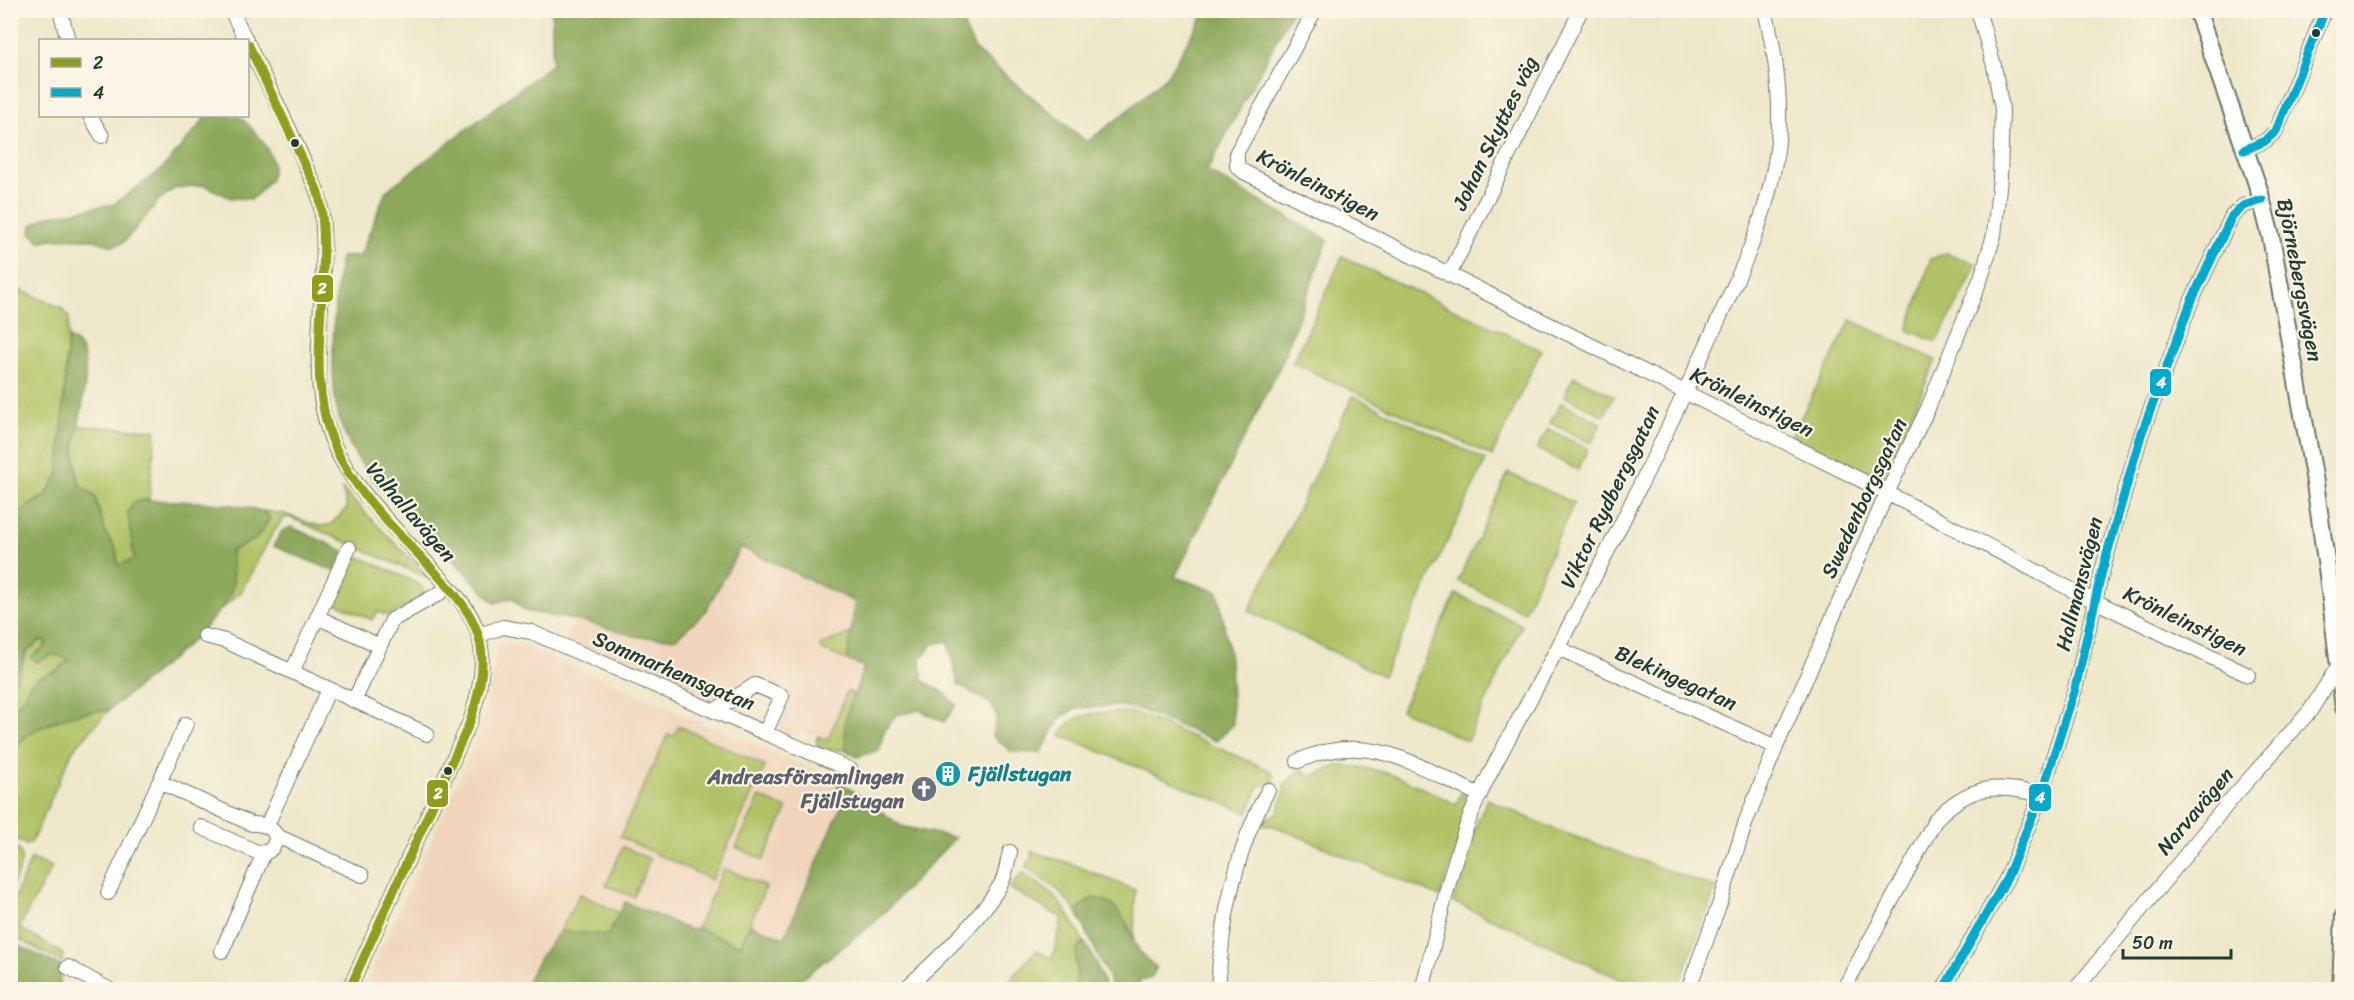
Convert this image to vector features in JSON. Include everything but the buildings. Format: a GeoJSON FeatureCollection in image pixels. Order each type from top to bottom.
{"type":"FeatureCollection","features":[{"type":"Feature","properties":{"kind":"street"},"geometry":{"type":"LineString","coordinates":[[60,10],[68,39]]}},
{"type":"Feature","properties":{"kind":"street","name":"Valhallavägen"},"geometry":{"type":"LineString","coordinates":[[231,10],[246,39]]}},
{"type":"Feature","properties":{"kind":"street","name":"Krönleinstigen"},"geometry":{"type":"LineString","coordinates":[[1315,10],[1237,152],[1237,166],[1244,172],[1887,493],[2064,586],[2248,675]]}},
{"type":"Feature","properties":{"kind":"street","name":"Johan Skyttes väg"},"geometry":{"type":"LineString","coordinates":[[1449,275],[1581,10]]}},
{"type":"Feature","properties":{"kind":"street","name":"Viktor Rydbergsgatan"},"geometry":{"type":"LineString","coordinates":[[1422,990],[1461,847],[1480,795],[1558,648],[1685,393],[1754,240],[1774,172],[1779,125],[1778,84],[1765,10]]}},
{"type":"Feature","properties":{"kind":"street","name":"Swedenborgsgatan"},"geometry":{"type":"LineString","coordinates":[[1688,990],[1721,900],[1746,821],[1887,493],[1956,343],[1981,278],[1994,235],[2000,178],[2002,110],[1994,66],[1978,10]]}},
{"type":"Feature","properties":{"kind":"street","name":"Björnebergsvägen"},"geometry":{"type":"LineString","coordinates":[[2197,10],[2262,200],[2271,237],[2314,476],[2341,662],[2343,708]]}},
{"type":"Feature","properties":{"kind":"street"},"geometry":{"type":"LineString","coordinates":[[2244,150],[2265,141],[2276,131],[2325,10]]}},
{"type":"Feature","properties":{"kind":"street","name":"Valhallavägen"},"geometry":{"type":"LineString","coordinates":[[249,46],[296,142],[319,199],[323,268],[317,379],[320,404],[334,445],[342,463],[373,504],[472,616],[479,635],[482,658],[481,681],[470,722],[349,990]]}},
{"type":"Feature","properties":{"kind":"street"},"geometry":{"type":"LineString","coordinates":[[91,117],[102,136]]}},
{"type":"Feature","properties":{"kind":"street","name":"Hallmansvägen"},"geometry":{"type":"LineString","coordinates":[[1943,990],[2007,878],[2041,795],[2072,699],[2113,531],[2141,435],[2191,302],[2232,216],[2243,206],[2262,200]]}},
{"type":"Feature","properties":{"kind":"street"},"geometry":{"type":"LineString","coordinates":[[292,672],[349,548]]}},
{"type":"Feature","properties":{"kind":"street"},"geometry":{"type":"LineString","coordinates":[[354,701],[395,617],[440,593]]}},
{"type":"Feature","properties":{"kind":"street"},"geometry":{"type":"LineString","coordinates":[[317,617],[380,646]]}},
{"type":"Feature","properties":{"kind":"street","name":"Sommarhemsgatan"},"geometry":{"type":"LineString","coordinates":[[479,635],[502,627],[531,632],[851,770]]}},
{"type":"Feature","properties":{"kind":"street"},"geometry":{"type":"LineString","coordinates":[[205,636],[225,641],[427,734]]}},
{"type":"Feature","properties":{"kind":"street","name":"Blekingegatan"},"geometry":{"type":"LineString","coordinates":[[1558,648],[1776,747]]}},
{"type":"Feature","properties":{"kind":"street","name":"Narvavägen"},"geometry":{"type":"LineString","coordinates":[[2075,990],[2221,812],[2310,711],[2341,662]]}},
{"type":"Feature","properties":{"kind":"street"},"geometry":{"type":"LineString","coordinates":[[714,711],[755,685],[782,696],[765,733]]}},
{"type":"Feature","properties":{"kind":"street"},"geometry":{"type":"LineString","coordinates":[[222,951],[264,853],[272,848],[271,830],[329,689]]}},
{"type":"Feature","properties":{"kind":"street"},"geometry":{"type":"LineString","coordinates":[[108,893],[186,724]]}},
{"type":"Feature","properties":{"kind":"street"},"geometry":{"type":"LineString","coordinates":[[1299,761],[1335,748],[1358,747],[1398,758],[1480,795]]}},
{"type":"Feature","properties":{"kind":"street"},"geometry":{"type":"LineString","coordinates":[[160,782],[252,824],[271,830],[362,875]]}},
{"type":"Feature","properties":{"kind":"street"},"geometry":{"type":"LineString","coordinates":[[1843,990],[1936,819],[1952,802],[1973,792],[1994,788],[2019,789],[2041,795]]}},
{"type":"Feature","properties":{"kind":"street"},"geometry":{"type":"LineString","coordinates":[[1218,990],[1224,921],[1235,872],[1253,819],[1269,790]]}},
{"type":"Feature","properties":{"kind":"street"},"geometry":{"type":"LineString","coordinates":[[201,826],[259,853],[264,853]]}},
{"type":"Feature","properties":{"kind":"street"},"geometry":{"type":"LineString","coordinates":[[904,990],[948,947],[1003,882],[1010,852]]}},
{"type":"Feature","properties":{"kind":"street"},"geometry":{"type":"LineString","coordinates":[[2341,990],[2343,916]]}},
{"type":"Feature","properties":{"kind":"street"},"geometry":{"type":"LineString","coordinates":[[68,968],[110,990]]}},
{"type":"Feature","properties":{"kind":"shaded area"},"geometry":{"type":"Polygon","coordinates":[[[741,547],[855,603],[852,617],[853,632],[847,660],[864,667],[845,722],[846,750],[824,750],[817,747],[817,736],[803,731],[792,737],[778,731],[790,699],[749,681],[718,697],[707,700],[565,640],[575,619],[590,623],[705,612],[741,547]]]}},
{"type":"Feature","properties":{"kind":"shaded area"},"geometry":{"type":"Polygon","coordinates":[[[505,642],[522,645],[822,774],[839,784],[835,793],[845,798],[784,938],[740,946],[693,927],[690,930],[608,936],[543,953],[522,989],[363,990],[475,744],[486,708],[497,649],[505,642]]]}},
{"type":"Feature","properties":{"kind":"green space"},"geometry":{"type":"Polygon","coordinates":[[[552,11],[957,11],[975,50],[1087,142],[1125,113],[1167,76],[1206,11],[1292,11],[1207,171],[1328,240],[1281,364],[1175,577],[1218,592],[1230,658],[1233,725],[1216,741],[1141,710],[1120,706],[1076,708],[1060,718],[1041,753],[1012,752],[992,736],[997,717],[991,704],[958,684],[948,641],[933,644],[921,658],[922,680],[943,692],[956,705],[944,722],[920,710],[896,715],[884,731],[879,750],[857,757],[846,750],[845,722],[864,667],[847,660],[855,602],[741,547],[705,612],[676,638],[638,637],[590,623],[525,611],[512,598],[495,603],[375,481],[347,441],[337,409],[333,342],[341,257],[360,256],[386,191],[552,64],[552,11]]]}},
{"type":"Feature","properties":{"kind":"green space"},"geometry":{"type":"Polygon","coordinates":[[[204,117],[240,117],[264,143],[273,168],[271,177],[252,199],[231,198],[204,185],[176,188],[160,199],[124,242],[113,246],[91,239],[52,239],[40,242],[31,233],[32,225],[48,216],[114,204],[162,169],[203,121],[204,117]]]}},
{"type":"Feature","properties":{"kind":"green space"},"geometry":{"type":"Polygon","coordinates":[[[1946,253],[1976,264],[1966,288],[1936,342],[1908,330],[1931,259],[1946,253]]]}},
{"type":"Feature","properties":{"kind":"green space"},"geometry":{"type":"Polygon","coordinates":[[[1342,257],[1541,350],[1492,456],[1293,363],[1342,257]]]}},
{"type":"Feature","properties":{"kind":"green space"},"geometry":{"type":"Polygon","coordinates":[[[11,286],[62,308],[69,318],[59,473],[46,495],[13,515],[11,528],[11,286]]]}},
{"type":"Feature","properties":{"kind":"green space"},"geometry":{"type":"Polygon","coordinates":[[[1851,320],[1936,360],[1881,482],[1791,437],[1851,320]]]}},
{"type":"Feature","properties":{"kind":"green space"},"geometry":{"type":"Polygon","coordinates":[[[68,337],[79,346],[85,365],[84,391],[75,449],[79,484],[95,497],[105,532],[116,549],[118,566],[134,559],[128,513],[134,502],[200,502],[239,506],[264,512],[270,518],[256,539],[231,551],[233,584],[227,599],[215,616],[180,652],[109,710],[59,719],[32,732],[11,750],[11,711],[21,701],[31,683],[39,677],[56,671],[69,660],[55,654],[37,662],[31,657],[44,648],[47,641],[39,641],[24,654],[16,681],[11,685],[11,528],[13,515],[46,496],[59,473],[68,337]]]}},
{"type":"Feature","properties":{"kind":"green space"},"geometry":{"type":"Polygon","coordinates":[[[1574,376],[1614,396],[1604,416],[1564,396],[1574,376]]]}},
{"type":"Feature","properties":{"kind":"green space"},"geometry":{"type":"Polygon","coordinates":[[[1353,396],[1486,460],[1383,676],[1249,611],[1353,396]]]}},
{"type":"Feature","properties":{"kind":"green space"},"geometry":{"type":"Polygon","coordinates":[[[1561,403],[1601,423],[1591,443],[1550,423],[1561,403]]]}},
{"type":"Feature","properties":{"kind":"green space"},"geometry":{"type":"Polygon","coordinates":[[[79,426],[156,430],[149,499],[134,502],[128,513],[134,560],[118,566],[116,550],[105,532],[95,497],[79,484],[76,448],[79,426]]]}},
{"type":"Feature","properties":{"kind":"green space"},"geometry":{"type":"Polygon","coordinates":[[[1548,429],[1588,449],[1578,470],[1537,449],[1548,429]]]}},
{"type":"Feature","properties":{"kind":"green space"},"geometry":{"type":"Polygon","coordinates":[[[1508,473],[1574,503],[1524,612],[1458,581],[1508,473]]]}},
{"type":"Feature","properties":{"kind":"green space"},"geometry":{"type":"Polygon","coordinates":[[[342,489],[430,579],[289,517],[283,519],[271,536],[241,592],[219,611],[233,584],[231,551],[256,539],[270,518],[263,511],[284,514],[319,526],[330,525],[347,508],[342,489]]]}},
{"type":"Feature","properties":{"kind":"green space"},"geometry":{"type":"Polygon","coordinates":[[[291,527],[345,551],[334,571],[273,546],[282,531],[291,527]]]}},
{"type":"Feature","properties":{"kind":"green space"},"geometry":{"type":"Polygon","coordinates":[[[355,555],[417,583],[423,588],[423,595],[390,616],[377,612],[372,620],[329,600],[347,560],[355,555]]]}},
{"type":"Feature","properties":{"kind":"green space"},"geometry":{"type":"Polygon","coordinates":[[[1456,594],[1522,625],[1467,741],[1401,710],[1456,594]]]}},
{"type":"Feature","properties":{"kind":"green space"},"geometry":{"type":"Polygon","coordinates":[[[853,632],[847,660],[822,650],[820,646],[823,644],[853,632]]]}},
{"type":"Feature","properties":{"kind":"green space"},"geometry":{"type":"Polygon","coordinates":[[[47,640],[44,648],[31,657],[55,654],[69,660],[56,671],[39,677],[31,683],[21,701],[11,711],[10,685],[19,673],[31,646],[47,640]]]}},
{"type":"Feature","properties":{"kind":"green space"},"geometry":{"type":"Polygon","coordinates":[[[847,691],[853,694],[845,722],[846,750],[824,750],[817,747],[817,736],[828,740],[847,691]]]}},
{"type":"Feature","properties":{"kind":"green space"},"geometry":{"type":"Polygon","coordinates":[[[92,710],[109,710],[73,750],[31,843],[26,845],[11,836],[10,750],[33,731],[69,716],[92,710]]]}},
{"type":"Feature","properties":{"kind":"green space"},"geometry":{"type":"Polygon","coordinates":[[[1134,713],[1153,720],[1270,770],[1274,775],[1274,781],[1259,786],[1248,813],[1060,735],[1073,721],[1087,714],[1134,713]]]}},
{"type":"Feature","properties":{"kind":"green space"},"geometry":{"type":"Polygon","coordinates":[[[679,726],[765,766],[712,880],[620,837],[668,734],[674,736],[679,726]]]}},
{"type":"Feature","properties":{"kind":"green space"},"geometry":{"type":"Polygon","coordinates":[[[1338,766],[1371,769],[1385,773],[1456,804],[1461,793],[1466,796],[1470,806],[1440,897],[1277,827],[1257,823],[1278,813],[1284,785],[1302,768],[1309,777],[1338,766]]]}},
{"type":"Feature","properties":{"kind":"green space"},"geometry":{"type":"Polygon","coordinates":[[[842,783],[901,826],[955,838],[874,923],[788,989],[522,989],[543,953],[560,931],[608,935],[625,902],[690,930],[697,928],[740,946],[750,924],[784,938],[845,798],[835,793],[839,784],[842,783]]]}},
{"type":"Feature","properties":{"kind":"green space"},"geometry":{"type":"Polygon","coordinates":[[[760,797],[787,809],[763,860],[736,847],[760,797]]]}},
{"type":"Feature","properties":{"kind":"green space"},"geometry":{"type":"Polygon","coordinates":[[[1487,799],[1551,828],[1716,888],[1677,989],[1641,989],[1453,902],[1474,831],[1487,799]]]}},
{"type":"Feature","properties":{"kind":"green space"},"geometry":{"type":"Polygon","coordinates":[[[11,844],[20,853],[21,864],[11,889],[11,844]]]}},
{"type":"Feature","properties":{"kind":"green space"},"geometry":{"type":"Polygon","coordinates":[[[623,847],[650,859],[634,897],[606,885],[623,847]]]}},
{"type":"Feature","properties":{"kind":"green space"},"geometry":{"type":"Polygon","coordinates":[[[1031,851],[1072,864],[1135,890],[1134,939],[1126,920],[1081,906],[1077,912],[1059,891],[1026,867],[1032,856],[1031,851]]]}},
{"type":"Feature","properties":{"kind":"green space"},"geometry":{"type":"Polygon","coordinates":[[[31,859],[52,867],[19,928],[63,954],[62,962],[11,935],[11,906],[31,859]]]}},
{"type":"Feature","properties":{"kind":"green space"},"geometry":{"type":"Polygon","coordinates":[[[724,868],[766,887],[740,946],[697,928],[724,868]]]}},
{"type":"Feature","properties":{"kind":"green space"},"geometry":{"type":"Polygon","coordinates":[[[1022,873],[1059,902],[1084,942],[1076,951],[1077,976],[1074,989],[1001,990],[1036,950],[1052,959],[1062,918],[1009,888],[1022,873]]]}},
{"type":"Feature","properties":{"kind":"green space"},"geometry":{"type":"Polygon","coordinates":[[[580,894],[620,913],[608,936],[560,931],[580,894]]]}},
{"type":"Feature","properties":{"kind":"green space"},"geometry":{"type":"Polygon","coordinates":[[[1093,898],[1103,900],[1118,910],[1140,952],[1157,968],[1150,979],[1139,980],[1140,989],[1111,989],[1108,976],[1077,912],[1081,906],[1093,898]]]}},
{"type":"Feature","properties":{"kind":"green space"},"geometry":{"type":"Polygon","coordinates":[[[11,942],[61,966],[59,989],[11,989],[11,942]]]}},
{"type":"Feature","properties":{"kind":"green space"},"geometry":{"type":"Polygon","coordinates":[[[1084,942],[1095,960],[1106,989],[1074,989],[1077,976],[1076,951],[1084,942]]]}},
{"type":"Feature","properties":{"kind":"transit line","name":"4"},"geometry":{"type":"LineString","coordinates":[[2244,150],[2265,141],[2276,131],[2325,10]]}},
{"type":"Feature","properties":{"kind":"transit line","name":"2"},"geometry":{"type":"LineString","coordinates":[[249,46],[316,187],[320,200],[323,231],[320,387],[325,417],[335,447],[344,465],[366,497],[468,612],[477,631],[482,652],[480,682],[470,722],[349,990]]}},
{"type":"Feature","properties":{"kind":"transit line","name":"4"},"geometry":{"type":"LineString","coordinates":[[1943,990],[2007,878],[2041,795],[2075,689],[2101,575],[2141,435],[2191,302],[2232,216],[2243,206],[2262,200]]}},
{"type":"Feature","properties":{"kind":"place","name":"Fjällstugan"},"geometry":{"type":"Point","coordinates":[948,774]}},
{"type":"Feature","properties":{"kind":"place","name":"Andreasförsamlingen Fjällstugan"},"geometry":{"type":"Point","coordinates":[924,789]}}]}
